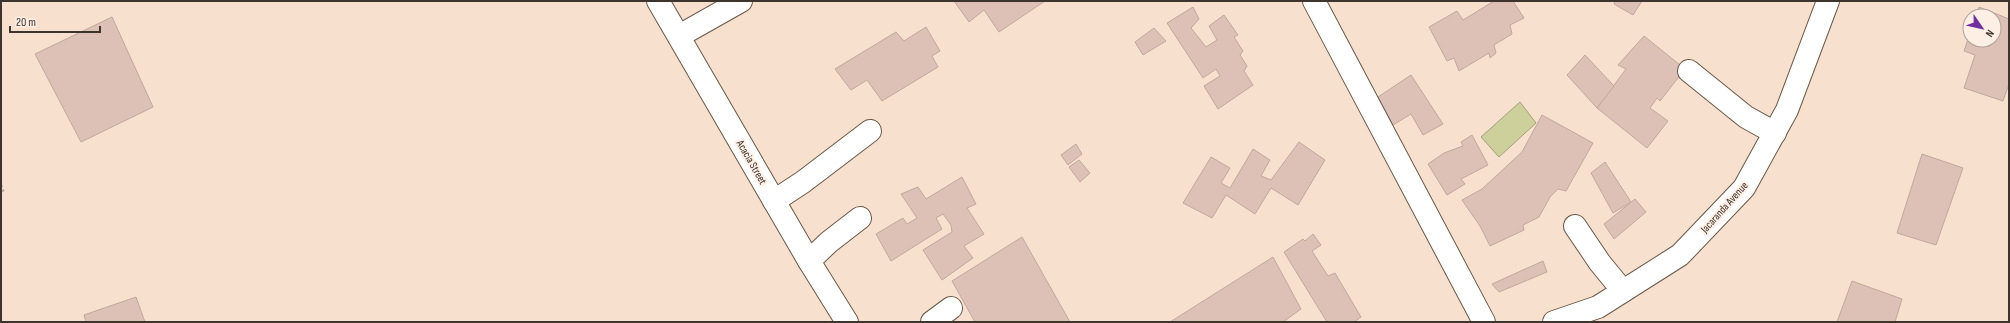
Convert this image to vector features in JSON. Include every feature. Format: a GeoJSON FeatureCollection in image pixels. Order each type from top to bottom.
{"type":"FeatureCollection","features":[{"type":"Feature","properties":{"kind":"street","name":"Acacia Street"},"geometry":{"type":"LineString","coordinates":[[658,1],[809,261],[847,322]]}},
{"type":"Feature","properties":{"kind":"street"},"geometry":{"type":"LineString","coordinates":[[679,36],[741,1]]}},
{"type":"Feature","properties":{"kind":"street"},"geometry":{"type":"LineString","coordinates":[[1314,1],[1484,322]]}},
{"type":"Feature","properties":{"kind":"street","name":"Jacaranda Avenue"},"geometry":{"type":"LineString","coordinates":[[1554,322],[1598,307],[1680,255],[1744,188],[1787,110],[1828,1]]}},
{"type":"Feature","properties":{"kind":"street"},"geometry":{"type":"LineString","coordinates":[[1690,71],[1746,117],[1775,133]]}},
{"type":"Feature","properties":{"kind":"street"},"geometry":{"type":"LineString","coordinates":[[774,201],[870,131]]}},
{"type":"Feature","properties":{"kind":"street"},"geometry":{"type":"LineString","coordinates":[[809,261],[829,242],[860,218]]}},
{"type":"Feature","properties":{"kind":"street"},"geometry":{"type":"LineString","coordinates":[[1576,226],[1600,263],[1623,291]]}},
{"type":"Feature","properties":{"kind":"street"},"geometry":{"type":"LineString","coordinates":[[932,322],[951,308]]}},
{"type":"Feature","properties":{"kind":"path"},"geometry":{"type":"LineString","coordinates":[[1,185],[4,193]]}},
{"type":"Feature","properties":{"kind":"shaded area"},"geometry":{"type":"Polygon","coordinates":[[[1520,102],[1536,123],[1499,157],[1481,137],[1520,102]]]}},
{"type":"Feature","properties":{"kind":"building"},"geometry":{"type":"Polygon","coordinates":[[[954,1],[1045,1],[999,32],[984,10],[969,22],[954,1]]]}},
{"type":"Feature","properties":{"kind":"building"},"geometry":{"type":"Polygon","coordinates":[[[1494,1],[1513,1],[1524,18],[1510,25],[1512,34],[1494,45],[1496,53],[1490,58],[1489,53],[1459,71],[1454,58],[1447,61],[1429,27],[1457,11],[1463,20],[1494,1]]]}},
{"type":"Feature","properties":{"kind":"building"},"geometry":{"type":"Polygon","coordinates":[[[1615,1],[1642,1],[1633,15],[1614,4],[1615,1]]]}},
{"type":"Feature","properties":{"kind":"building"},"geometry":{"type":"Polygon","coordinates":[[[1193,7],[1199,19],[1191,28],[1206,47],[1217,40],[1209,26],[1224,15],[1238,35],[1234,37],[1243,51],[1240,55],[1247,66],[1244,71],[1253,85],[1218,109],[1204,86],[1220,76],[1216,69],[1203,78],[1167,23],[1193,7]]]}},
{"type":"Feature","properties":{"kind":"building"},"geometry":{"type":"Polygon","coordinates":[[[2002,16],[2009,19],[2009,84],[2003,101],[1964,88],[1975,55],[1964,51],[1965,48],[2002,48],[2002,16]]]}},
{"type":"Feature","properties":{"kind":"building"},"geometry":{"type":"Polygon","coordinates":[[[112,17],[153,107],[81,142],[35,54],[112,17]]]}},
{"type":"Feature","properties":{"kind":"building"},"geometry":{"type":"Polygon","coordinates":[[[926,27],[940,51],[932,56],[938,67],[882,101],[867,80],[851,90],[835,69],[896,32],[904,41],[926,27]]]}},
{"type":"Feature","properties":{"kind":"building"},"geometry":{"type":"Polygon","coordinates":[[[1154,28],[1166,41],[1143,55],[1135,42],[1154,28]]]}},
{"type":"Feature","properties":{"kind":"building"},"geometry":{"type":"Polygon","coordinates":[[[1644,36],[1685,69],[1660,101],[1657,98],[1650,108],[1668,121],[1647,148],[1597,108],[1626,69],[1618,65],[1644,36]]]}},
{"type":"Feature","properties":{"kind":"building"},"geometry":{"type":"Polygon","coordinates":[[[1585,55],[1614,86],[1597,108],[1567,75],[1585,55]]]}},
{"type":"Feature","properties":{"kind":"building"},"geometry":{"type":"Polygon","coordinates":[[[1411,75],[1443,124],[1423,135],[1411,114],[1393,125],[1378,97],[1411,75]]]}},
{"type":"Feature","properties":{"kind":"building"},"geometry":{"type":"Polygon","coordinates":[[[1542,115],[1593,143],[1566,191],[1558,189],[1550,197],[1539,217],[1523,225],[1524,230],[1490,246],[1480,226],[1462,200],[1482,189],[1522,152],[1542,115]]]}},
{"type":"Feature","properties":{"kind":"building"},"geometry":{"type":"Polygon","coordinates":[[[1472,135],[1488,165],[1461,179],[1465,184],[1447,195],[1428,164],[1444,153],[1463,146],[1461,142],[1472,135]]]}},
{"type":"Feature","properties":{"kind":"building"},"geometry":{"type":"Polygon","coordinates":[[[1299,142],[1325,160],[1298,205],[1271,188],[1255,214],[1226,195],[1212,218],[1183,203],[1211,157],[1230,168],[1221,183],[1230,188],[1253,149],[1270,160],[1261,176],[1271,180],[1299,142]]]}},
{"type":"Feature","properties":{"kind":"building"},"geometry":{"type":"Polygon","coordinates":[[[1076,144],[1082,154],[1068,165],[1061,155],[1076,144]]]}},
{"type":"Feature","properties":{"kind":"building"},"geometry":{"type":"Polygon","coordinates":[[[1922,154],[1963,168],[1936,245],[1897,233],[1922,154]]]}},
{"type":"Feature","properties":{"kind":"building"},"geometry":{"type":"Polygon","coordinates":[[[1079,160],[1090,173],[1080,182],[1069,167],[1079,160]]]}},
{"type":"Feature","properties":{"kind":"building"},"geometry":{"type":"Polygon","coordinates":[[[1605,162],[1631,202],[1613,213],[1591,173],[1605,162]]]}},
{"type":"Feature","properties":{"kind":"building"},"geometry":{"type":"Polygon","coordinates":[[[962,177],[976,204],[967,208],[984,234],[964,246],[973,258],[942,280],[923,250],[952,232],[951,225],[943,214],[936,218],[942,229],[891,261],[876,234],[903,218],[907,224],[917,218],[901,194],[918,187],[926,199],[962,177]]]}},
{"type":"Feature","properties":{"kind":"building"},"geometry":{"type":"Polygon","coordinates":[[[1635,199],[1646,212],[1614,239],[1604,224],[1635,199]]]}},
{"type":"Feature","properties":{"kind":"building"},"geometry":{"type":"Polygon","coordinates":[[[1313,234],[1321,245],[1312,251],[1328,276],[1335,273],[1361,317],[1354,322],[1327,322],[1284,252],[1303,239],[1305,241],[1313,234]]]}},
{"type":"Feature","properties":{"kind":"building"},"geometry":{"type":"Polygon","coordinates":[[[1022,237],[1070,322],[975,322],[952,281],[1022,237]]]}},
{"type":"Feature","properties":{"kind":"building"},"geometry":{"type":"Polygon","coordinates":[[[1273,257],[1301,309],[1283,322],[1170,322],[1273,257]]]}},
{"type":"Feature","properties":{"kind":"building"},"geometry":{"type":"Polygon","coordinates":[[[1543,261],[1547,272],[1499,292],[1492,284],[1543,261]]]}},
{"type":"Feature","properties":{"kind":"building"},"geometry":{"type":"Polygon","coordinates":[[[1852,281],[1902,299],[1895,322],[1837,322],[1852,281]]]}},
{"type":"Feature","properties":{"kind":"building"},"geometry":{"type":"Polygon","coordinates":[[[136,297],[145,322],[86,322],[84,315],[136,297]]]}}]}
